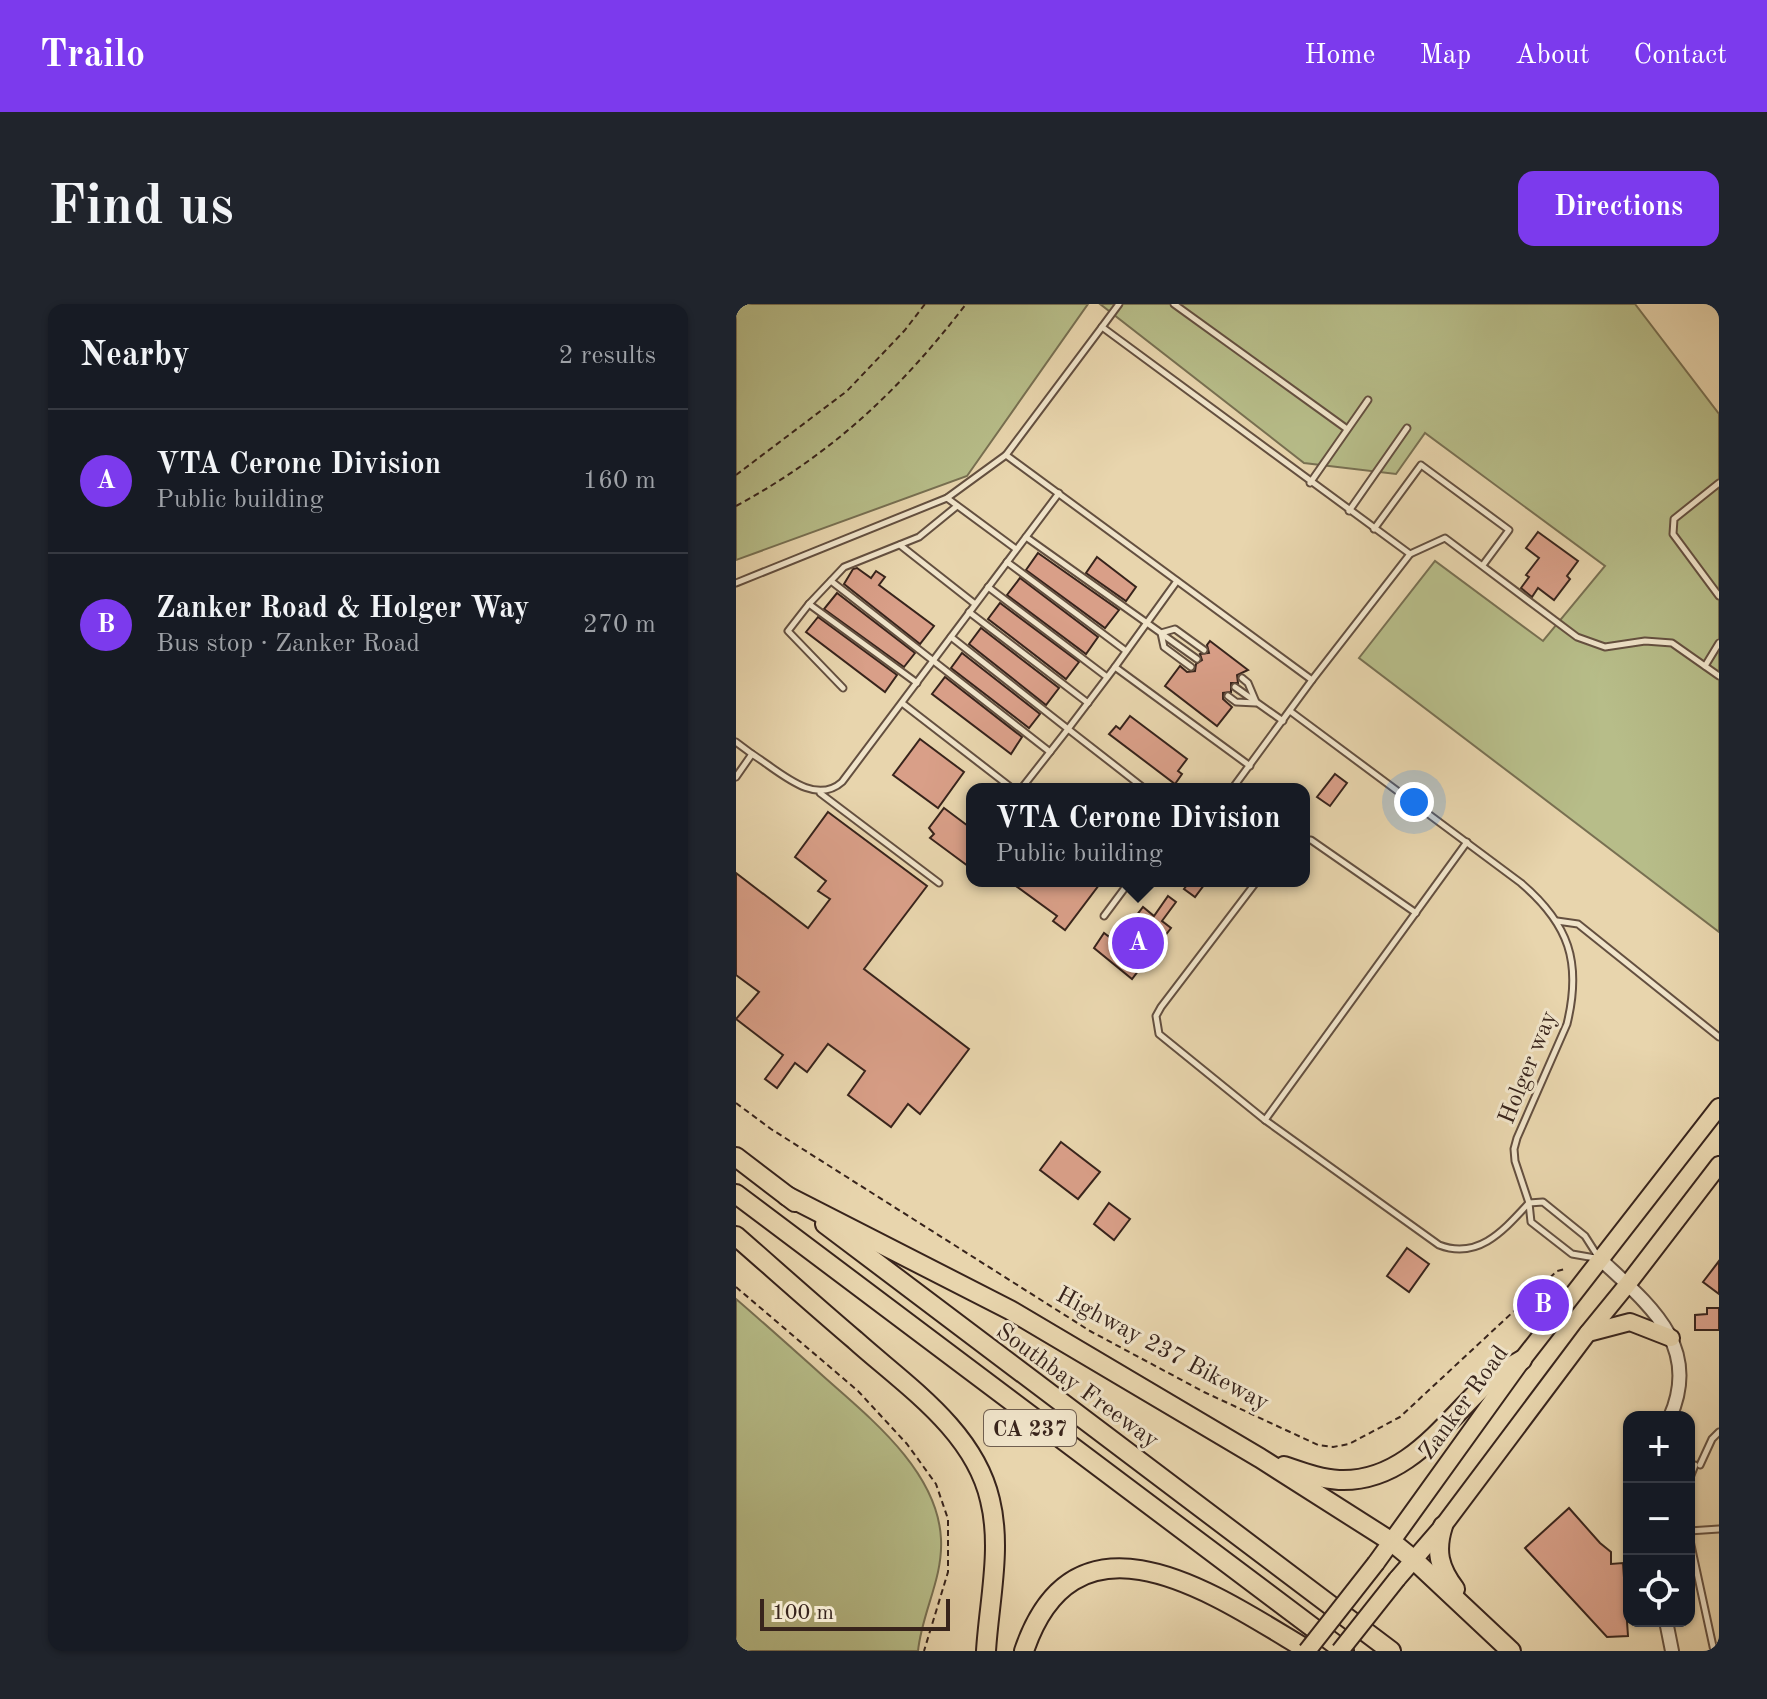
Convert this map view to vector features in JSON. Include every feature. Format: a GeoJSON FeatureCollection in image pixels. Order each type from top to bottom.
{"type":"FeatureCollection","features":[{"type":"Feature","properties":{"kind":"highway","name":"Southbay Freeway"},"geometry":{"type":"LineString","coordinates":[[736,1157],[1391,1651]]}},
{"type":"Feature","properties":{"kind":"highway"},"geometry":{"type":"LineString","coordinates":[[736,1194],[1342,1651]]}},
{"type":"Feature","properties":{"kind":"highway"},"geometry":{"type":"LineString","coordinates":[[787,1196],[1010,1310],[1260,1458],[1392,1542],[1511,1651]]}},
{"type":"Feature","properties":{"kind":"highway","name":"CA 237"},"geometry":{"type":"LineString","coordinates":[[736,1208],[1230,1577],[1323,1651]]}},
{"type":"Feature","properties":{"kind":"highway"},"geometry":{"type":"LineString","coordinates":[[736,1236],[928,1405],[968,1451],[986,1488],[994,1529],[986,1651]]}},
{"type":"Feature","properties":{"kind":"highway"},"geometry":{"type":"LineString","coordinates":[[1260,1458],[1339,1480],[1379,1473],[1399,1465],[1416,1453],[1492,1377],[1522,1360]]}},
{"type":"Feature","properties":{"kind":"highway"},"geometry":{"type":"LineString","coordinates":[[1443,1526],[1437,1547],[1440,1564],[1450,1583],[1481,1623]]}},
{"type":"Feature","properties":{"kind":"highway"},"geometry":{"type":"LineString","coordinates":[[1024,1651],[1030,1632],[1043,1610],[1059,1593],[1077,1580],[1098,1571],[1123,1567],[1154,1571],[1183,1580],[1215,1595],[1308,1651]]}},
{"type":"Feature","properties":{"kind":"main road","name":"Zanker Road"},"geometry":{"type":"LineString","coordinates":[[1308,1651],[1392,1542],[1522,1360],[1719,1107]]}},
{"type":"Feature","properties":{"kind":"main road"},"geometry":{"type":"LineString","coordinates":[[1342,1651],[1397,1579],[1443,1526],[1719,1165]]}},
{"type":"Feature","properties":{"kind":"main road"},"geometry":{"type":"LineString","coordinates":[[1587,1334],[1630,1322],[1671,1338]]}},
{"type":"Feature","properties":{"kind":"street"},"geometry":{"type":"LineString","coordinates":[[1600,1259],[1659,1319],[1671,1338],[1681,1374],[1672,1411]]}},
{"type":"Feature","properties":{"kind":"street"},"geometry":{"type":"LineString","coordinates":[[1667,1627],[1672,1651]]}},
{"type":"Feature","properties":{"kind":"lane"},"geometry":{"type":"LineString","coordinates":[[736,583],[947,498],[1006,455],[1119,304]]}},
{"type":"Feature","properties":{"kind":"lane"},"geometry":{"type":"LineString","coordinates":[[1174,304],[1347,429]]}},
{"type":"Feature","properties":{"kind":"lane"},"geometry":{"type":"LineString","coordinates":[[1102,327],[1410,554]]}},
{"type":"Feature","properties":{"kind":"lane"},"geometry":{"type":"LineString","coordinates":[[1310,483],[1368,400]]}},
{"type":"Feature","properties":{"kind":"lane"},"geometry":{"type":"LineString","coordinates":[[1349,511],[1407,428]]}},
{"type":"Feature","properties":{"kind":"lane"},"geometry":{"type":"LineString","coordinates":[[1006,455],[1312,680]]}},
{"type":"Feature","properties":{"kind":"lane"},"geometry":{"type":"LineString","coordinates":[[1374,529],[1421,465],[1509,530],[1483,565]]}},
{"type":"Feature","properties":{"kind":"lane"},"geometry":{"type":"LineString","coordinates":[[1719,483],[1674,519],[1673,534],[1719,596]]}},
{"type":"Feature","properties":{"kind":"lane"},"geometry":{"type":"LineString","coordinates":[[820,792],[842,782],[1059,493]]}},
{"type":"Feature","properties":{"kind":"lane"},"geometry":{"type":"LineString","coordinates":[[947,498],[1016,549]]}},
{"type":"Feature","properties":{"kind":"lane"},"geometry":{"type":"LineString","coordinates":[[843,688],[788,631],[844,567],[919,537],[957,506]]}},
{"type":"Feature","properties":{"kind":"lane"},"geometry":{"type":"LineString","coordinates":[[1026,537],[1197,659]]}},
{"type":"Feature","properties":{"kind":"lane"},"geometry":{"type":"LineString","coordinates":[[1237,783],[1410,554],[1445,538],[1577,637],[1605,647],[1645,641],[1672,643],[1719,676]]}},
{"type":"Feature","properties":{"kind":"lane"},"geometry":{"type":"LineString","coordinates":[[900,545],[975,604]]}},
{"type":"Feature","properties":{"kind":"lane"},"geometry":{"type":"LineString","coordinates":[[1007,562],[1126,651]]}},
{"type":"Feature","properties":{"kind":"lane"},"geometry":{"type":"LineString","coordinates":[[831,581],[1050,752]]}},
{"type":"Feature","properties":{"kind":"lane"},"geometry":{"type":"LineString","coordinates":[[1026,783],[1177,581]]}},
{"type":"Feature","properties":{"kind":"lane"},"geometry":{"type":"LineString","coordinates":[[988,587],[1107,677]]}},
{"type":"Feature","properties":{"kind":"lane"},"geometry":{"type":"LineString","coordinates":[[809,604],[917,683]]}},
{"type":"Feature","properties":{"kind":"lane"},"geometry":{"type":"LineString","coordinates":[[969,612],[1088,703]]}},
{"type":"Feature","properties":{"kind":"lane"},"geometry":{"type":"LineString","coordinates":[[1161,633],[1175,629],[1204,650]]}},
{"type":"Feature","properties":{"kind":"lane"},"geometry":{"type":"LineString","coordinates":[[1161,633],[1164,647],[1191,667]]}},
{"type":"Feature","properties":{"kind":"lane"},"geometry":{"type":"LineString","coordinates":[[951,637],[1137,783]]}},
{"type":"Feature","properties":{"kind":"lane"},"geometry":{"type":"LineString","coordinates":[[1705,666],[1719,643]]}},
{"type":"Feature","properties":{"kind":"lane"},"geometry":{"type":"LineString","coordinates":[[1115,667],[1250,766]]}},
{"type":"Feature","properties":{"kind":"lane"},"geometry":{"type":"LineString","coordinates":[[1242,678],[1248,683],[1257,703]]}},
{"type":"Feature","properties":{"kind":"lane"},"geometry":{"type":"LineString","coordinates":[[1235,687],[1283,721]]}},
{"type":"Feature","properties":{"kind":"lane"},"geometry":{"type":"LineString","coordinates":[[1228,696],[1236,702],[1257,703]]}},
{"type":"Feature","properties":{"kind":"lane"},"geometry":{"type":"LineString","coordinates":[[902,703],[1005,783]]}},
{"type":"Feature","properties":{"kind":"lane","name":"Holger way"},"geometry":{"type":"LineString","coordinates":[[1290,711],[1467,842],[1543,902],[1557,921],[1571,958],[1574,986],[1567,1024],[1514,1149],[1529,1203]]}},
{"type":"Feature","properties":{"kind":"lane"},"geometry":{"type":"LineString","coordinates":[[736,742],[808,789],[820,792],[939,883]]}},
{"type":"Feature","properties":{"kind":"lane"},"geometry":{"type":"LineString","coordinates":[[736,777],[752,754]]}},
{"type":"Feature","properties":{"kind":"lane"},"geometry":{"type":"LineString","coordinates":[[1310,840],[1416,913]]}},
{"type":"Feature","properties":{"kind":"lane"},"geometry":{"type":"LineString","coordinates":[[1265,1120],[1467,842]]}},
{"type":"Feature","properties":{"kind":"lane"},"geometry":{"type":"LineString","coordinates":[[1104,916],[1126,887]]}},
{"type":"Feature","properties":{"kind":"lane"},"geometry":{"type":"LineString","coordinates":[[1252,887],[1161,1007],[1156,1016],[1159,1034],[1265,1120],[1414,1228],[1448,1248],[1469,1249],[1489,1242],[1529,1203],[1543,1202],[1585,1236],[1600,1259]]}},
{"type":"Feature","properties":{"kind":"lane"},"geometry":{"type":"LineString","coordinates":[[1557,921],[1578,924],[1719,1037]]}},
{"type":"Feature","properties":{"kind":"lane"},"geometry":{"type":"LineString","coordinates":[[1529,1203],[1531,1222],[1572,1254],[1600,1259]]}},
{"type":"Feature","properties":{"kind":"lane"},"geometry":{"type":"LineString","coordinates":[[1695,1469],[1719,1432]]}},
{"type":"Feature","properties":{"kind":"lane"},"geometry":{"type":"LineString","coordinates":[[1695,1533],[1719,1529]]}},
{"type":"Feature","properties":{"kind":"lane"},"geometry":{"type":"LineString","coordinates":[[1693,1555],[1714,1651]]}},
{"type":"Feature","properties":{"kind":"path"},"geometry":{"type":"LineString","coordinates":[[736,475],[847,391],[905,330],[925,304]]}},
{"type":"Feature","properties":{"kind":"path"},"geometry":{"type":"LineString","coordinates":[[736,506],[802,468],[847,433],[890,394],[929,352],[966,304]]}},
{"type":"Feature","properties":{"kind":"path","name":"Highway 237 Bikeway"},"geometry":{"type":"LineString","coordinates":[[736,1103],[771,1129],[1090,1331],[1204,1392],[1318,1445],[1333,1447],[1349,1444],[1400,1417],[1557,1271],[1565,1269]]}},
{"type":"Feature","properties":{"kind":"path"},"geometry":{"type":"LineString","coordinates":[[736,1287],[858,1391],[907,1444],[936,1484],[948,1519],[948,1572],[924,1651]]}},
{"type":"Feature","properties":{"kind":"green space"},"geometry":{"type":"Polygon","coordinates":[[[736,304],[1088,304],[967,476],[736,560],[736,304]]]}},
{"type":"Feature","properties":{"kind":"green space"},"geometry":{"type":"Polygon","coordinates":[[[1100,304],[1635,304],[1719,414],[1719,932],[1359,658],[1435,561],[1543,641],[1605,566],[1425,433],[1396,474],[1304,463],[1100,304]]]}},
{"type":"Feature","properties":{"kind":"green space"},"geometry":{"type":"Polygon","coordinates":[[[736,1299],[880,1428],[914,1468],[928,1491],[937,1514],[941,1554],[918,1651],[736,1651],[736,1299]]]}},
{"type":"Feature","properties":{"kind":"building"},"geometry":{"type":"Polygon","coordinates":[[[1538,532],[1578,561],[1567,576],[1570,579],[1554,600],[1538,588],[1532,597],[1521,588],[1529,577],[1526,575],[1539,558],[1526,548],[1538,532]]]}},
{"type":"Feature","properties":{"kind":"building"},"geometry":{"type":"Polygon","coordinates":[[[1038,553],[1119,610],[1105,628],[1026,570],[1038,553]]]}},
{"type":"Feature","properties":{"kind":"building"},"geometry":{"type":"Polygon","coordinates":[[[1097,557],[1136,587],[1126,601],[1086,573],[1097,557]]]}},
{"type":"Feature","properties":{"kind":"building"},"geometry":{"type":"Polygon","coordinates":[[[857,568],[871,578],[876,571],[885,577],[879,585],[934,626],[920,644],[844,584],[853,569],[857,568]]]}},
{"type":"Feature","properties":{"kind":"building"},"geometry":{"type":"Polygon","coordinates":[[[1020,578],[1098,637],[1086,654],[1007,595],[1020,578]]]}},
{"type":"Feature","properties":{"kind":"building"},"geometry":{"type":"Polygon","coordinates":[[[837,593],[915,653],[904,667],[824,609],[837,593]]]}},
{"type":"Feature","properties":{"kind":"building"},"geometry":{"type":"Polygon","coordinates":[[[1000,603],[1079,662],[1066,679],[988,619],[1000,603]]]}},
{"type":"Feature","properties":{"kind":"building"},"geometry":{"type":"Polygon","coordinates":[[[818,617],[897,675],[885,692],[806,632],[818,617]]]}},
{"type":"Feature","properties":{"kind":"building"},"geometry":{"type":"Polygon","coordinates":[[[981,628],[1059,688],[1046,705],[969,644],[981,628]]]}},
{"type":"Feature","properties":{"kind":"building"},"geometry":{"type":"Polygon","coordinates":[[[1210,641],[1248,670],[1237,675],[1238,683],[1231,683],[1231,692],[1223,693],[1223,699],[1232,707],[1217,726],[1165,686],[1180,666],[1187,672],[1195,671],[1196,664],[1202,660],[1200,654],[1209,653],[1207,645],[1210,641]]]}},
{"type":"Feature","properties":{"kind":"building"},"geometry":{"type":"Polygon","coordinates":[[[962,653],[1040,714],[1029,728],[951,668],[962,653]]]}},
{"type":"Feature","properties":{"kind":"building"},"geometry":{"type":"Polygon","coordinates":[[[945,677],[1022,737],[1011,754],[932,694],[945,677]]]}},
{"type":"Feature","properties":{"kind":"building"},"geometry":{"type":"Polygon","coordinates":[[[1130,716],[1187,759],[1178,771],[1182,774],[1176,783],[1109,734],[1116,726],[1120,729],[1130,716]]]}},
{"type":"Feature","properties":{"kind":"building"},"geometry":{"type":"Polygon","coordinates":[[[920,739],[964,772],[938,808],[893,775],[920,739]]]}},
{"type":"Feature","properties":{"kind":"building"},"geometry":{"type":"Polygon","coordinates":[[[1335,774],[1347,783],[1330,806],[1317,797],[1335,774]]]}},
{"type":"Feature","properties":{"kind":"building"},"geometry":{"type":"Polygon","coordinates":[[[944,808],[966,824],[966,865],[930,838],[934,834],[929,828],[944,808]]]}},
{"type":"Feature","properties":{"kind":"building"},"geometry":{"type":"Polygon","coordinates":[[[828,812],[927,886],[864,969],[969,1049],[920,1114],[908,1104],[891,1127],[848,1095],[865,1071],[828,1044],[807,1072],[795,1063],[777,1088],[765,1079],[783,1055],[736,1019],[759,992],[736,975],[736,873],[808,928],[830,899],[818,891],[826,881],[795,857],[828,812]]]}},
{"type":"Feature","properties":{"kind":"building"},"geometry":{"type":"Polygon","coordinates":[[[1017,887],[1097,887],[1065,930],[1053,921],[1057,916],[1017,887]]]}},
{"type":"Feature","properties":{"kind":"building"},"geometry":{"type":"Polygon","coordinates":[[[1186,887],[1202,887],[1195,897],[1184,889],[1186,887]]]}},
{"type":"Feature","properties":{"kind":"building"},"geometry":{"type":"Polygon","coordinates":[[[1168,896],[1176,902],[1162,921],[1171,928],[1132,979],[1094,948],[1104,933],[1116,942],[1143,907],[1154,916],[1168,896]]]}},
{"type":"Feature","properties":{"kind":"building"},"geometry":{"type":"Polygon","coordinates":[[[1061,1142],[1100,1172],[1078,1199],[1040,1170],[1061,1142]]]}},
{"type":"Feature","properties":{"kind":"building"},"geometry":{"type":"Polygon","coordinates":[[[1109,1203],[1130,1219],[1114,1240],[1094,1224],[1109,1203]]]}},
{"type":"Feature","properties":{"kind":"building"},"geometry":{"type":"Polygon","coordinates":[[[1407,1248],[1429,1264],[1409,1292],[1387,1276],[1407,1248]]]}},
{"type":"Feature","properties":{"kind":"building"},"geometry":{"type":"Polygon","coordinates":[[[1719,1261],[1719,1294],[1703,1282],[1719,1261]]]}},
{"type":"Feature","properties":{"kind":"building"},"geometry":{"type":"Polygon","coordinates":[[[1707,1308],[1719,1308],[1719,1330],[1695,1330],[1695,1315],[1707,1314],[1707,1308]]]}},
{"type":"Feature","properties":{"kind":"building"},"geometry":{"type":"Polygon","coordinates":[[[1569,1508],[1611,1552],[1611,1564],[1623,1563],[1623,1627],[1627,1627],[1628,1636],[1607,1637],[1525,1548],[1569,1508]]]}},
{"type":"Feature","properties":{"kind":"place","name":"VTA Cerone Division"},"geometry":{"type":"Point","coordinates":[1138,943]}},
{"type":"Feature","properties":{"kind":"place","name":"Zanker Road & Holger Way"},"geometry":{"type":"Point","coordinates":[1543,1305]}}]}
